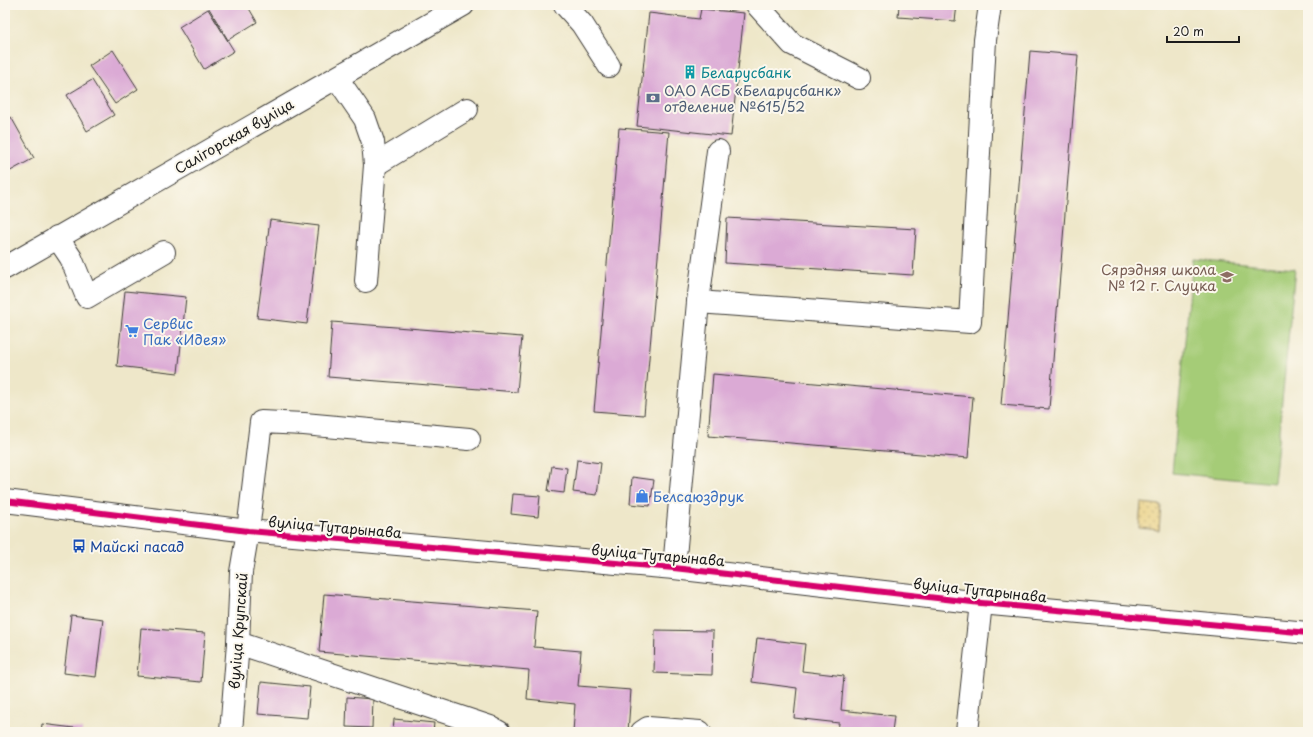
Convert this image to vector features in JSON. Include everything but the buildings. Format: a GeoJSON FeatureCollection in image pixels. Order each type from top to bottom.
{"type":"FeatureCollection","features":[{"type":"Feature","properties":{"kind":"street","name":"Салігорская вуліца"},"geometry":{"type":"LineString","coordinates":[[5,268],[463,5]]}},
{"type":"Feature","properties":{"kind":"street"},"geometry":{"type":"LineString","coordinates":[[565,5],[582,24],[609,66]]}},
{"type":"Feature","properties":{"kind":"street"},"geometry":{"type":"LineString","coordinates":[[757,5],[792,44],[859,78]]}},
{"type":"Feature","properties":{"kind":"street"},"geometry":{"type":"LineString","coordinates":[[698,302],[970,322],[985,40],[990,5]]}},
{"type":"Feature","properties":{"kind":"street"},"geometry":{"type":"LineString","coordinates":[[337,78],[365,119],[373,142],[375,165],[366,281]]}},
{"type":"Feature","properties":{"kind":"street"},"geometry":{"type":"LineString","coordinates":[[375,165],[467,109]]}},
{"type":"Feature","properties":{"kind":"street"},"geometry":{"type":"LineString","coordinates":[[674,568],[698,302],[718,150]]}},
{"type":"Feature","properties":{"kind":"street"},"geometry":{"type":"LineString","coordinates":[[57,237],[71,258],[87,297],[164,252]]}},
{"type":"Feature","properties":{"kind":"street","name":"вуліца Крупскай"},"geometry":{"type":"LineString","coordinates":[[231,732],[238,643],[241,572],[248,531],[261,422],[304,424],[469,439]]}},
{"type":"Feature","properties":{"kind":"street","name":"вуліца Тутарынава"},"geometry":{"type":"LineString","coordinates":[[5,501],[248,531],[674,568],[981,603],[1308,633]]}},
{"type":"Feature","properties":{"kind":"street"},"geometry":{"type":"LineString","coordinates":[[967,732],[981,603]]}},
{"type":"Feature","properties":{"kind":"street"},"geometry":{"type":"LineString","coordinates":[[238,643],[490,727],[499,732]]}},
{"type":"Feature","properties":{"kind":"street"},"geometry":{"type":"LineString","coordinates":[[647,731],[700,732]]}},
{"type":"Feature","properties":{"kind":"green space"},"geometry":{"type":"Polygon","coordinates":[[[1193,259],[1295,269],[1274,483],[1172,473],[1193,259]]]}},
{"type":"Feature","properties":{"kind":"sand"},"geometry":{"type":"Polygon","coordinates":[[[1141,503],[1161,505],[1159,530],[1139,528],[1141,503]]]}},
{"type":"Feature","properties":{"kind":"cycle path"},"geometry":{"type":"LineString","coordinates":[[5,501],[248,531],[674,568],[981,603],[1308,633]]}},
{"type":"Feature","properties":{"kind":"place","name":"Беларусбанк"},"geometry":{"type":"Point","coordinates":[690,72]}},
{"type":"Feature","properties":{"kind":"place","name":"ОАО АСБ «Беларусбанк» отделение №615/52"},"geometry":{"type":"Point","coordinates":[653,98]}},
{"type":"Feature","properties":{"kind":"place","name":"Сярэдняя школа № 12 г. Слуцка"},"geometry":{"type":"Point","coordinates":[1227,277]}},
{"type":"Feature","properties":{"kind":"place","name":"Сервис Пак «Идея»"},"geometry":{"type":"Point","coordinates":[132,331]}},
{"type":"Feature","properties":{"kind":"place","name":"Белсаюздрук"},"geometry":{"type":"Point","coordinates":[642,496]}},
{"type":"Feature","properties":{"kind":"place","name":"Майскі пасад"},"geometry":{"type":"Point","coordinates":[79,546]}}]}
